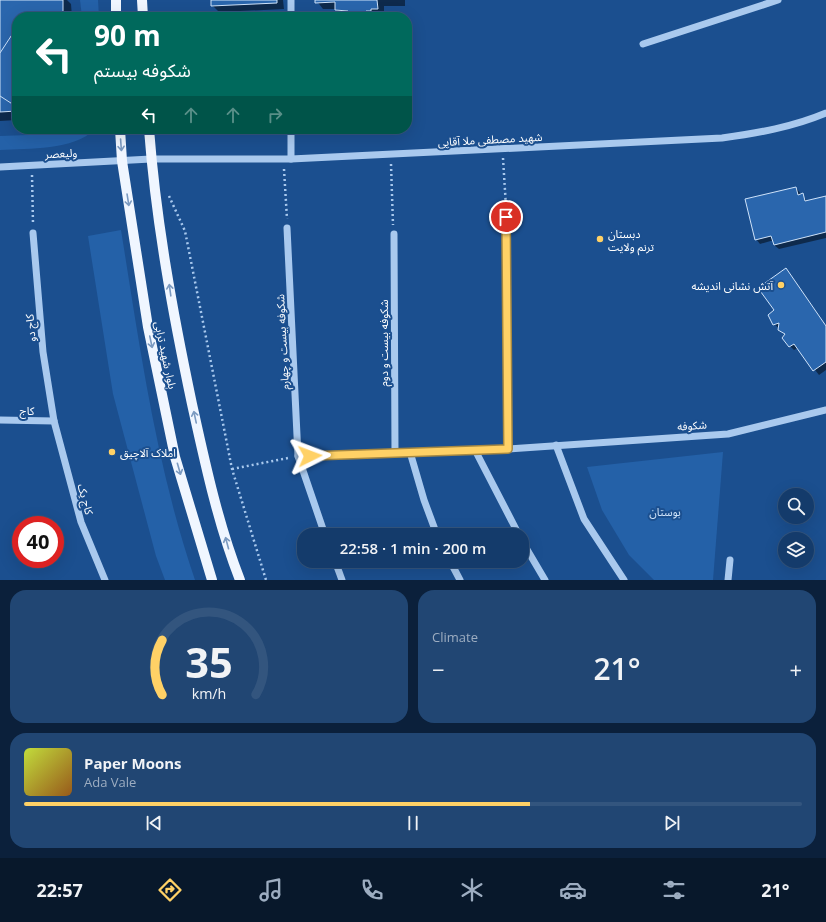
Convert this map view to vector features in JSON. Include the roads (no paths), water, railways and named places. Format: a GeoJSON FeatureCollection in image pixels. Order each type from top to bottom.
{"type":"FeatureCollection","features":[{"type":"Feature","properties":{"kind":"main road"},"geometry":{"type":"LineString","coordinates":[[116,0],[116,12]]}},
{"type":"Feature","properties":{"kind":"main road"},"geometry":{"type":"LineString","coordinates":[[142,0],[143,12]]}},
{"type":"Feature","properties":{"kind":"main road","name":"بلوار شهید ترابی"},"geometry":{"type":"LineString","coordinates":[[120,134],[122,161],[148,327],[172,442],[206,565],[212,580]]}},
{"type":"Feature","properties":{"kind":"main road","name":"بلوار شهید ترابی"},"geometry":{"type":"LineString","coordinates":[[149,134],[151,159],[174,322],[202,451],[231,558],[240,580]]}},
{"type":"Feature","properties":{"kind":"street"},"geometry":{"type":"LineString","coordinates":[[291,0],[291,12]]}},
{"type":"Feature","properties":{"kind":"street"},"geometry":{"type":"LineString","coordinates":[[643,44],[778,0]]}},
{"type":"Feature","properties":{"kind":"street","name":"شهید مصطفی ملا آقایی"},"geometry":{"type":"LineString","coordinates":[[151,159],[291,159],[722,138],[790,126],[826,113]]}},
{"type":"Feature","properties":{"kind":"street"},"geometry":{"type":"LineString","coordinates":[[291,134],[291,159]]}},
{"type":"Feature","properties":{"kind":"street","name":"ولیعصر"},"geometry":{"type":"LineString","coordinates":[[0,167],[151,159]]}},
{"type":"Feature","properties":{"kind":"street"},"geometry":{"type":"LineString","coordinates":[[506,217],[508,449]]}},
{"type":"Feature","properties":{"kind":"street","name":"شکوفه بیست و چهارم"},"geometry":{"type":"LineString","coordinates":[[287,228],[298,456],[323,528]]}},
{"type":"Feature","properties":{"kind":"street","name":"کاج دو"},"geometry":{"type":"LineString","coordinates":[[33,233],[43,352],[54,421]]}},
{"type":"Feature","properties":{"kind":"street","name":"شکوفه بیست و دوم"},"geometry":{"type":"LineString","coordinates":[[394,234],[395,452]]}},
{"type":"Feature","properties":{"kind":"street","name":"شکوفه"},"geometry":{"type":"LineString","coordinates":[[298,456],[508,449],[728,434],[826,410]]}},
{"type":"Feature","properties":{"kind":"street","name":"کاج"},"geometry":{"type":"LineString","coordinates":[[0,420],[54,421]]}},
{"type":"Feature","properties":{"kind":"street","name":"کاج یک"},"geometry":{"type":"LineString","coordinates":[[54,421],[81,522],[105,580]]}},
{"type":"Feature","properties":{"kind":"street"},"geometry":{"type":"LineString","coordinates":[[556,445],[584,519],[624,580]]}},
{"type":"Feature","properties":{"kind":"street"},"geometry":{"type":"LineString","coordinates":[[475,450],[515,528]]}},
{"type":"Feature","properties":{"kind":"street"},"geometry":{"type":"LineString","coordinates":[[410,452],[424,500],[434,528]]}},
{"type":"Feature","properties":{"kind":"street"},"geometry":{"type":"LineString","coordinates":[[529,553],[545,580]]}},
{"type":"Feature","properties":{"kind":"street"},"geometry":{"type":"LineString","coordinates":[[728,580],[730,560]]}},
{"type":"Feature","properties":{"kind":"street"},"geometry":{"type":"LineString","coordinates":[[337,568],[342,580]]}},
{"type":"Feature","properties":{"kind":"street"},"geometry":{"type":"LineString","coordinates":[[454,568],[460,580]]}},
{"type":"Feature","properties":{"kind":"place","name":"دبستان ترنم ولایت"},"geometry":{"type":"Point","coordinates":[600,239]}},
{"type":"Feature","properties":{"kind":"place","name":"آتش نشانی اندیشه"},"geometry":{"type":"Point","coordinates":[781,285]}},
{"type":"Feature","properties":{"kind":"place","name":"املاک آلاچیق"},"geometry":{"type":"Point","coordinates":[112,452]}},
{"type":"Feature","properties":{"kind":"park label","name":"بوستان"},"geometry":{"type":"Point","coordinates":[665,511]}}]}
